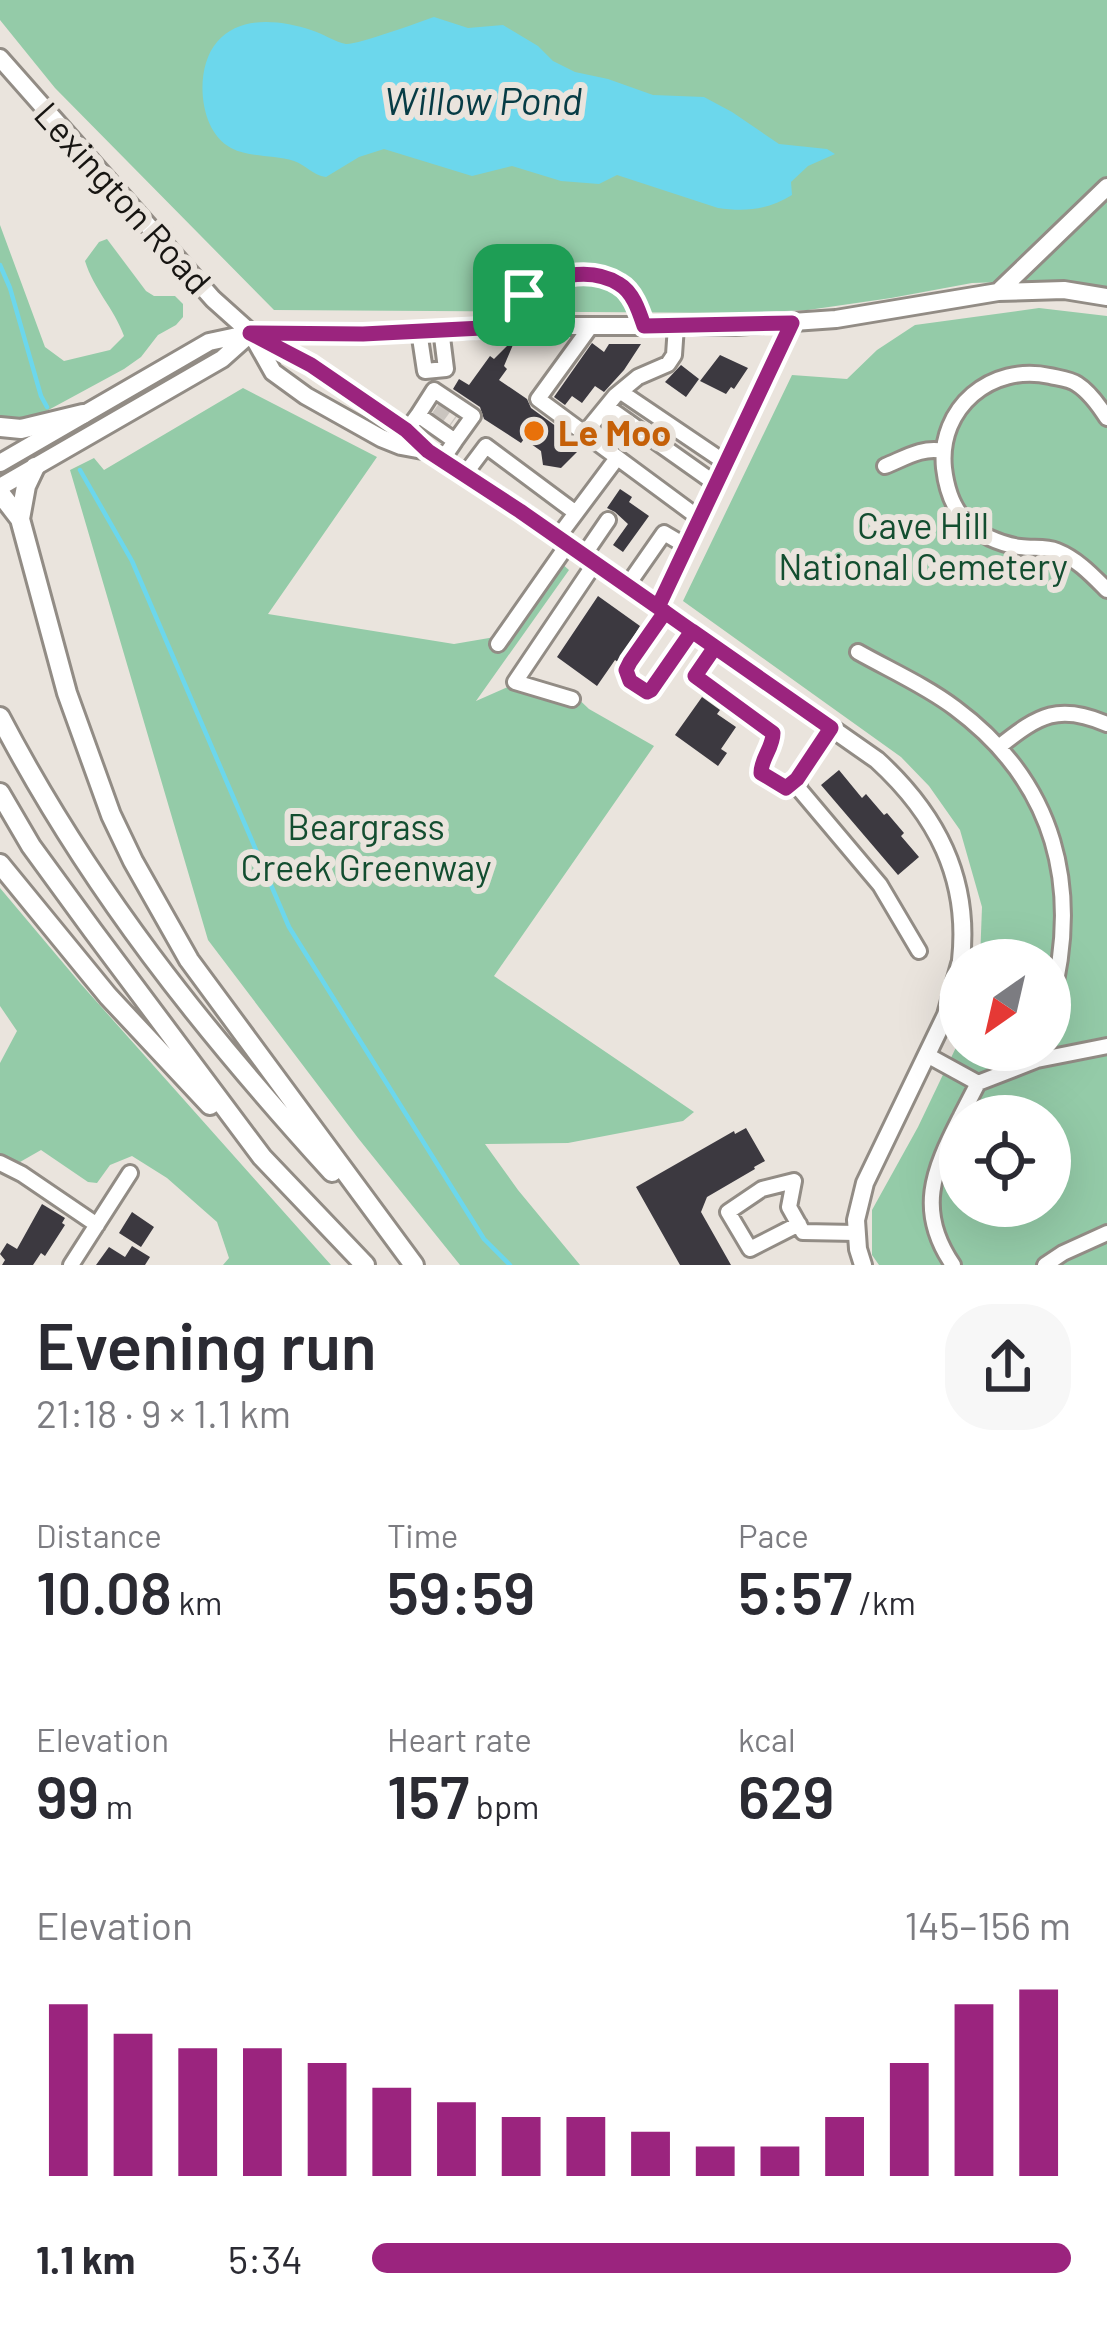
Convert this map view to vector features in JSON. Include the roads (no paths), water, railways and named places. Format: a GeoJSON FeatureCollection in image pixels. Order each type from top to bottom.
{"type":"FeatureCollection","features":[{"type":"Feature","properties":{"kind":"highway"},"geometry":{"type":"LineString","coordinates":[[0,427],[21,429],[83,415]]}},
{"type":"Feature","properties":{"kind":"highway"},"geometry":{"type":"LineString","coordinates":[[20,519],[26,485],[35,467]]}},
{"type":"Feature","properties":{"kind":"highway"},"geometry":{"type":"LineString","coordinates":[[0,490],[20,519],[67,693],[111,815],[133,861],[189,960],[392,1238]]}},
{"type":"Feature","properties":{"kind":"highway"},"geometry":{"type":"LineString","coordinates":[[0,717],[67,836],[160,970],[414,1265]]}},
{"type":"Feature","properties":{"kind":"highway"},"geometry":{"type":"LineString","coordinates":[[0,793],[31,846],[262,1157]]}},
{"type":"Feature","properties":{"kind":"highway"},"geometry":{"type":"LineString","coordinates":[[0,864],[155,1050],[365,1265]]}},
{"type":"Feature","properties":{"kind":"main road","name":"Lexington Road"},"geometry":{"type":"LineString","coordinates":[[0,58],[213,299],[250,333],[311,365],[424,409],[435,455]]}},
{"type":"Feature","properties":{"kind":"main road"},"geometry":{"type":"LineString","coordinates":[[998,292],[1107,188]]}},
{"type":"Feature","properties":{"kind":"main road"},"geometry":{"type":"LineString","coordinates":[[0,463],[209,342],[250,333],[792,323],[998,292],[1064,290],[1107,297]]}},
{"type":"Feature","properties":{"kind":"main road","name":"Lexington Road"},"geometry":{"type":"LineString","coordinates":[[250,333],[273,372],[306,396],[381,438],[435,455],[465,474],[877,760],[904,784],[932,821],[956,880],[961,939]]}},
{"type":"Feature","properties":{"kind":"main road"},"geometry":{"type":"LineString","coordinates":[[0,490],[222,359],[250,333]]}},
{"type":"Feature","properties":{"kind":"main road","name":"Lexington Road"},"geometry":{"type":"LineString","coordinates":[[862,1265],[856,1233],[865,1184],[939,1030]]}},
{"type":"Feature","properties":{"kind":"street"},"geometry":{"type":"LineString","coordinates":[[502,327],[509,310],[538,284],[593,274],[621,284],[638,307],[644,326]]}},
{"type":"Feature","properties":{"kind":"street"},"geometry":{"type":"LineString","coordinates":[[692,631],[651,690],[630,681],[626,670],[661,610],[670,579],[792,323]]}},
{"type":"Feature","properties":{"kind":"street"},"geometry":{"type":"LineString","coordinates":[[591,326],[538,399],[699,518]]}},
{"type":"Feature","properties":{"kind":"street"},"geometry":{"type":"LineString","coordinates":[[584,434],[638,377],[668,364],[674,355],[676,326]]}},
{"type":"Feature","properties":{"kind":"street"},"geometry":{"type":"LineString","coordinates":[[419,331],[425,371],[446,369],[441,329]]}},
{"type":"Feature","properties":{"kind":"street"},"geometry":{"type":"LineString","coordinates":[[424,409],[434,370]]}},
{"type":"Feature","properties":{"kind":"street"},"geometry":{"type":"LineString","coordinates":[[1107,418],[1076,382],[1040,374],[1007,375],[975,390],[953,417],[943,451],[946,486],[962,518],[989,539],[1022,548],[1052,548],[1088,570],[1107,590]]}},
{"type":"Feature","properties":{"kind":"street"},"geometry":{"type":"LineString","coordinates":[[621,392],[725,463]]}},
{"type":"Feature","properties":{"kind":"street"},"geometry":{"type":"LineString","coordinates":[[607,407],[716,484]]}},
{"type":"Feature","properties":{"kind":"street"},"geometry":{"type":"LineString","coordinates":[[424,409],[457,431]]}},
{"type":"Feature","properties":{"kind":"street"},"geometry":{"type":"LineString","coordinates":[[424,409],[473,416],[435,455]]}},
{"type":"Feature","properties":{"kind":"street"},"geometry":{"type":"LineString","coordinates":[[465,474],[486,446],[576,513]]}},
{"type":"Feature","properties":{"kind":"street"},"geometry":{"type":"LineString","coordinates":[[885,466],[933,448],[943,451]]}},
{"type":"Feature","properties":{"kind":"street"},"geometry":{"type":"LineString","coordinates":[[497,644],[576,513],[617,458]]}},
{"type":"Feature","properties":{"kind":"street"},"geometry":{"type":"LineString","coordinates":[[572,699],[515,682],[590,559],[608,520]]}},
{"type":"Feature","properties":{"kind":"street"},"geometry":{"type":"LineString","coordinates":[[627,586],[664,533],[686,546]]}},
{"type":"Feature","properties":{"kind":"street"},"geometry":{"type":"LineString","coordinates":[[644,562],[670,579]]}},
{"type":"Feature","properties":{"kind":"street"},"geometry":{"type":"LineString","coordinates":[[715,647],[695,676],[773,733],[761,773],[786,788],[831,728]]}},
{"type":"Feature","properties":{"kind":"street"},"geometry":{"type":"LineString","coordinates":[[858,652],[950,704],[1000,746],[1047,820],[1061,873],[1063,939]]}},
{"type":"Feature","properties":{"kind":"street"},"geometry":{"type":"LineString","coordinates":[[1000,746],[1036,719],[1054,712],[1073,712],[1107,724]]}},
{"type":"Feature","properties":{"kind":"street"},"geometry":{"type":"LineString","coordinates":[[797,779],[800,790],[880,885],[919,951]]}},
{"type":"Feature","properties":{"kind":"street"},"geometry":{"type":"LineString","coordinates":[[1071,1051],[1107,1046]]}},
{"type":"Feature","properties":{"kind":"street"},"geometry":{"type":"LineString","coordinates":[[927,1054],[978,1083]]}},
{"type":"Feature","properties":{"kind":"street"},"geometry":{"type":"LineString","coordinates":[[972,1095],[978,1083],[1004,1071]]}},
{"type":"Feature","properties":{"kind":"street"},"geometry":{"type":"LineString","coordinates":[[0,1163],[97,1225]]}},
{"type":"Feature","properties":{"kind":"street"},"geometry":{"type":"LineString","coordinates":[[939,1164],[931,1187],[932,1212],[953,1265]]}},
{"type":"Feature","properties":{"kind":"street"},"geometry":{"type":"LineString","coordinates":[[71,1265],[130,1173]]}},
{"type":"Feature","properties":{"kind":"street"},"geometry":{"type":"LineString","coordinates":[[799,1224],[750,1249],[728,1212],[762,1189],[794,1181],[789,1207],[799,1224],[803,1232],[856,1233]]}},
{"type":"Feature","properties":{"kind":"street"},"geometry":{"type":"LineString","coordinates":[[1045,1265],[1107,1233]]}},
{"type":"Feature","properties":{"kind":"water","name":"Willow Pond"},"geometry":{"type":"Polygon","coordinates":[[[434,17],[468,28],[503,25],[575,72],[653,95],[704,97],[779,144],[835,154],[808,166],[791,182],[792,195],[765,207],[738,210],[718,208],[617,175],[599,184],[561,181],[512,166],[472,176],[384,149],[359,157],[326,177],[294,161],[231,148],[212,128],[203,98],[205,67],[217,42],[237,27],[286,24],[346,44],[434,17]]]}},
{"type":"Feature","properties":{"kind":"waterway"},"geometry":{"type":"LineString","coordinates":[[0,265],[47,407]]}},
{"type":"Feature","properties":{"kind":"waterway"},"geometry":{"type":"LineString","coordinates":[[80,470],[132,561],[289,927],[484,1239],[510,1265]]}},
{"type":"Feature","properties":{"kind":"tunnel"},"geometry":{"type":"LineString","coordinates":[[435,409],[453,422]]}},
{"type":"Feature","properties":{"kind":"place","name":"Le Moo"},"geometry":{"type":"Point","coordinates":[534,431]}},
{"type":"Feature","properties":{"kind":"park label","name":"Cave Hill National Cemetery"},"geometry":{"type":"Point","coordinates":[923,544]}},
{"type":"Feature","properties":{"kind":"park label","name":"Beargrass Creek Greenway"},"geometry":{"type":"Point","coordinates":[366,846]}}]}
